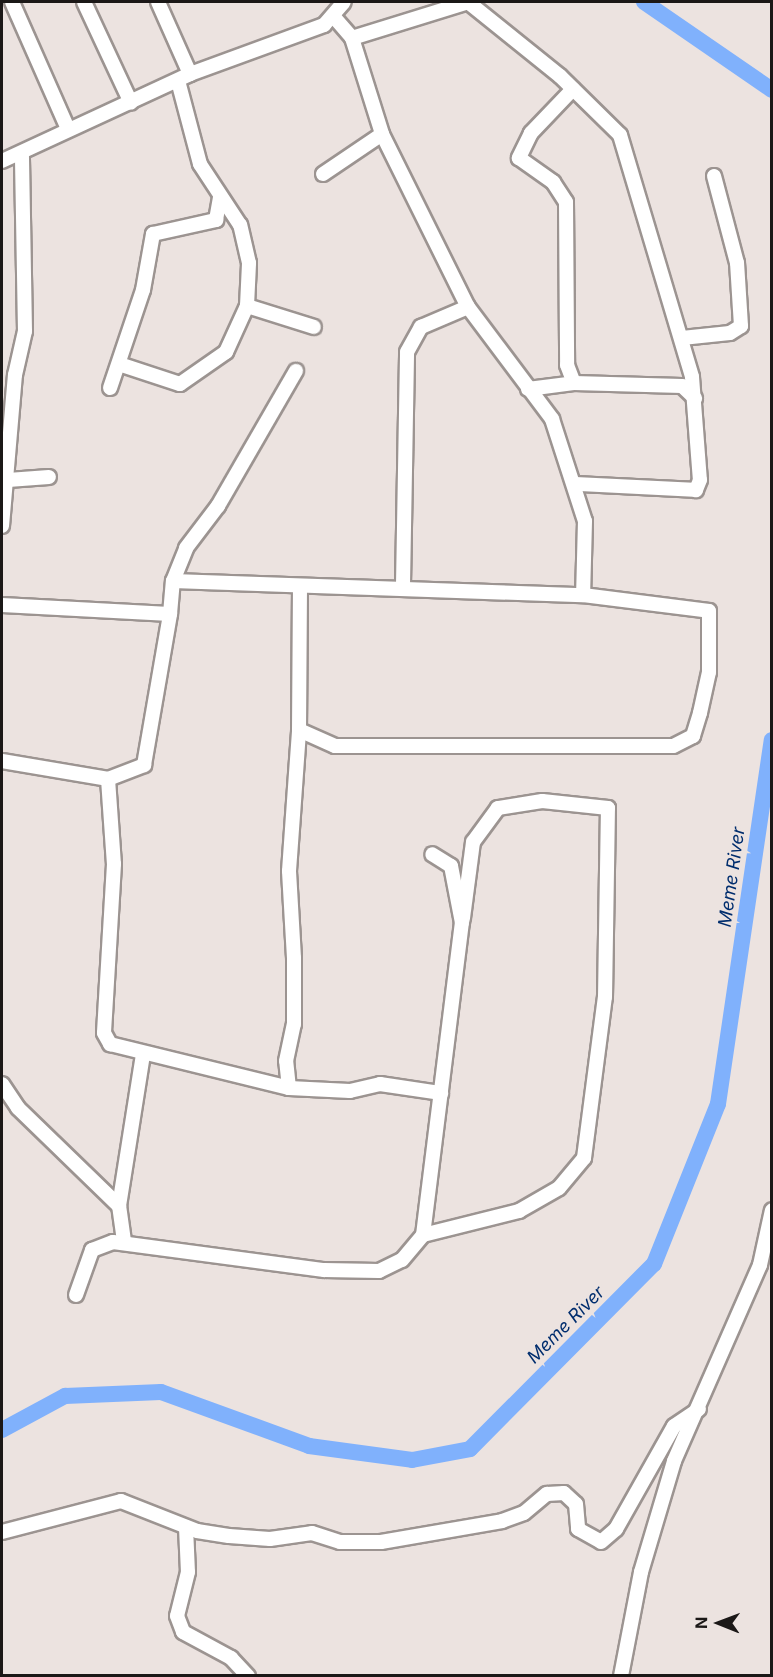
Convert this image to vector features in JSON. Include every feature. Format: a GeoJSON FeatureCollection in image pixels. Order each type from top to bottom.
{"type":"FeatureCollection","features":[{"type":"Feature","properties":{"kind":"street"},"geometry":{"type":"LineString","coordinates":[[12,2],[68,129]]}},
{"type":"Feature","properties":{"kind":"street"},"geometry":{"type":"LineString","coordinates":[[84,2],[131,103]]}},
{"type":"Feature","properties":{"kind":"street"},"geometry":{"type":"LineString","coordinates":[[119,364],[180,384],[226,352],[247,306],[246,248],[240,225],[200,164],[184,77],[158,2]]}},
{"type":"Feature","properties":{"kind":"street"},"geometry":{"type":"LineString","coordinates":[[3,157],[22,153],[68,129],[131,103],[184,77],[334,17],[344,2]]}},
{"type":"Feature","properties":{"kind":"street"},"geometry":{"type":"LineString","coordinates":[[352,38],[468,2],[601,112],[629,152],[682,338],[687,382],[695,398],[700,480],[696,490],[577,484]]}},
{"type":"Feature","properties":{"kind":"street"},"geometry":{"type":"LineString","coordinates":[[334,17],[352,38],[382,134],[468,307],[552,419],[577,484],[585,522],[583,595]]}},
{"type":"Feature","properties":{"kind":"street"},"geometry":{"type":"LineString","coordinates":[[573,89],[531,133],[519,158],[553,182],[566,202],[567,365],[574,383]]}},
{"type":"Feature","properties":{"kind":"street"},"geometry":{"type":"LineString","coordinates":[[323,174],[382,134]]}},
{"type":"Feature","properties":{"kind":"street"},"geometry":{"type":"LineString","coordinates":[[2,526],[8,480],[15,375],[25,332],[22,153]]}},
{"type":"Feature","properties":{"kind":"street"},"geometry":{"type":"LineString","coordinates":[[682,338],[730,333],[741,326],[736,262],[714,176]]}},
{"type":"Feature","properties":{"kind":"street"},"geometry":{"type":"LineString","coordinates":[[110,388],[143,290],[153,234],[216,220],[219,195]]}},
{"type":"Feature","properties":{"kind":"street"},"geometry":{"type":"LineString","coordinates":[[247,306],[314,327]]}},
{"type":"Feature","properties":{"kind":"street"},"geometry":{"type":"LineString","coordinates":[[403,585],[407,352],[421,327],[468,307]]}},
{"type":"Feature","properties":{"kind":"street"},"geometry":{"type":"LineString","coordinates":[[2,761],[108,779],[144,765],[170,614],[173,581],[186,548],[219,506],[296,371]]}},
{"type":"Feature","properties":{"kind":"street"},"geometry":{"type":"LineString","coordinates":[[528,389],[574,383],[687,382]]}},
{"type":"Feature","properties":{"kind":"street"},"geometry":{"type":"LineString","coordinates":[[8,480],[49,477]]}},
{"type":"Feature","properties":{"kind":"street"},"geometry":{"type":"LineString","coordinates":[[173,581],[300,589],[403,585],[583,595],[709,611],[709,672],[693,736],[673,746],[435,749],[335,746],[299,730]]}},
{"type":"Feature","properties":{"kind":"street"},"geometry":{"type":"LineString","coordinates":[[289,1088],[286,1061],[294,1024],[294,958],[289,871],[299,730],[300,589]]}},
{"type":"Feature","properties":{"kind":"street"},"geometry":{"type":"LineString","coordinates":[[2,604],[170,614]]}},
{"type":"Feature","properties":{"kind":"street"},"geometry":{"type":"LineString","coordinates":[[108,779],[114,864],[104,1033],[110,1044],[143,1054],[289,1088],[350,1091],[380,1084],[441,1093]]}},
{"type":"Feature","properties":{"kind":"street"},"geometry":{"type":"LineString","coordinates":[[76,1295],[92,1250],[124,1241],[324,1270],[379,1271],[402,1260],[423,1235],[474,842],[498,808],[542,801],[609,808],[605,997],[584,1158],[559,1188],[519,1211],[423,1235]]}},
{"type":"Feature","properties":{"kind":"street"},"geometry":{"type":"LineString","coordinates":[[432,854],[451,866],[462,923]]}},
{"type":"Feature","properties":{"kind":"street"},"geometry":{"type":"LineString","coordinates":[[124,1241],[119,1206],[143,1054]]}},
{"type":"Feature","properties":{"kind":"street"},"geometry":{"type":"LineString","coordinates":[[2,1084],[18,1108],[119,1206]]}},
{"type":"Feature","properties":{"kind":"street"},"geometry":{"type":"LineString","coordinates":[[621,1676],[641,1572],[670,1472],[760,1265],[771,1210]]}},
{"type":"Feature","properties":{"kind":"street"},"geometry":{"type":"LineString","coordinates":[[2,1532],[121,1501],[186,1527],[230,1536],[270,1539],[312,1533],[340,1542],[381,1542],[502,1521],[524,1513],[547,1494],[564,1493],[576,1503],[578,1529],[601,1542],[616,1529],[674,1426],[699,1408]]}},
{"type":"Feature","properties":{"kind":"street"},"geometry":{"type":"LineString","coordinates":[[186,1527],[188,1572],[177,1616],[183,1632],[231,1658],[248,1676]]}},
{"type":"Feature","properties":{"kind":"waterway"},"geometry":{"type":"LineString","coordinates":[[644,2],[772,90]]}},
{"type":"Feature","properties":{"kind":"waterway","name":"Meme River"},"geometry":{"type":"LineString","coordinates":[[2,1430],[65,1396],[161,1392],[309,1446],[412,1460],[470,1449],[654,1264],[718,1104],[772,740]]}}]}
